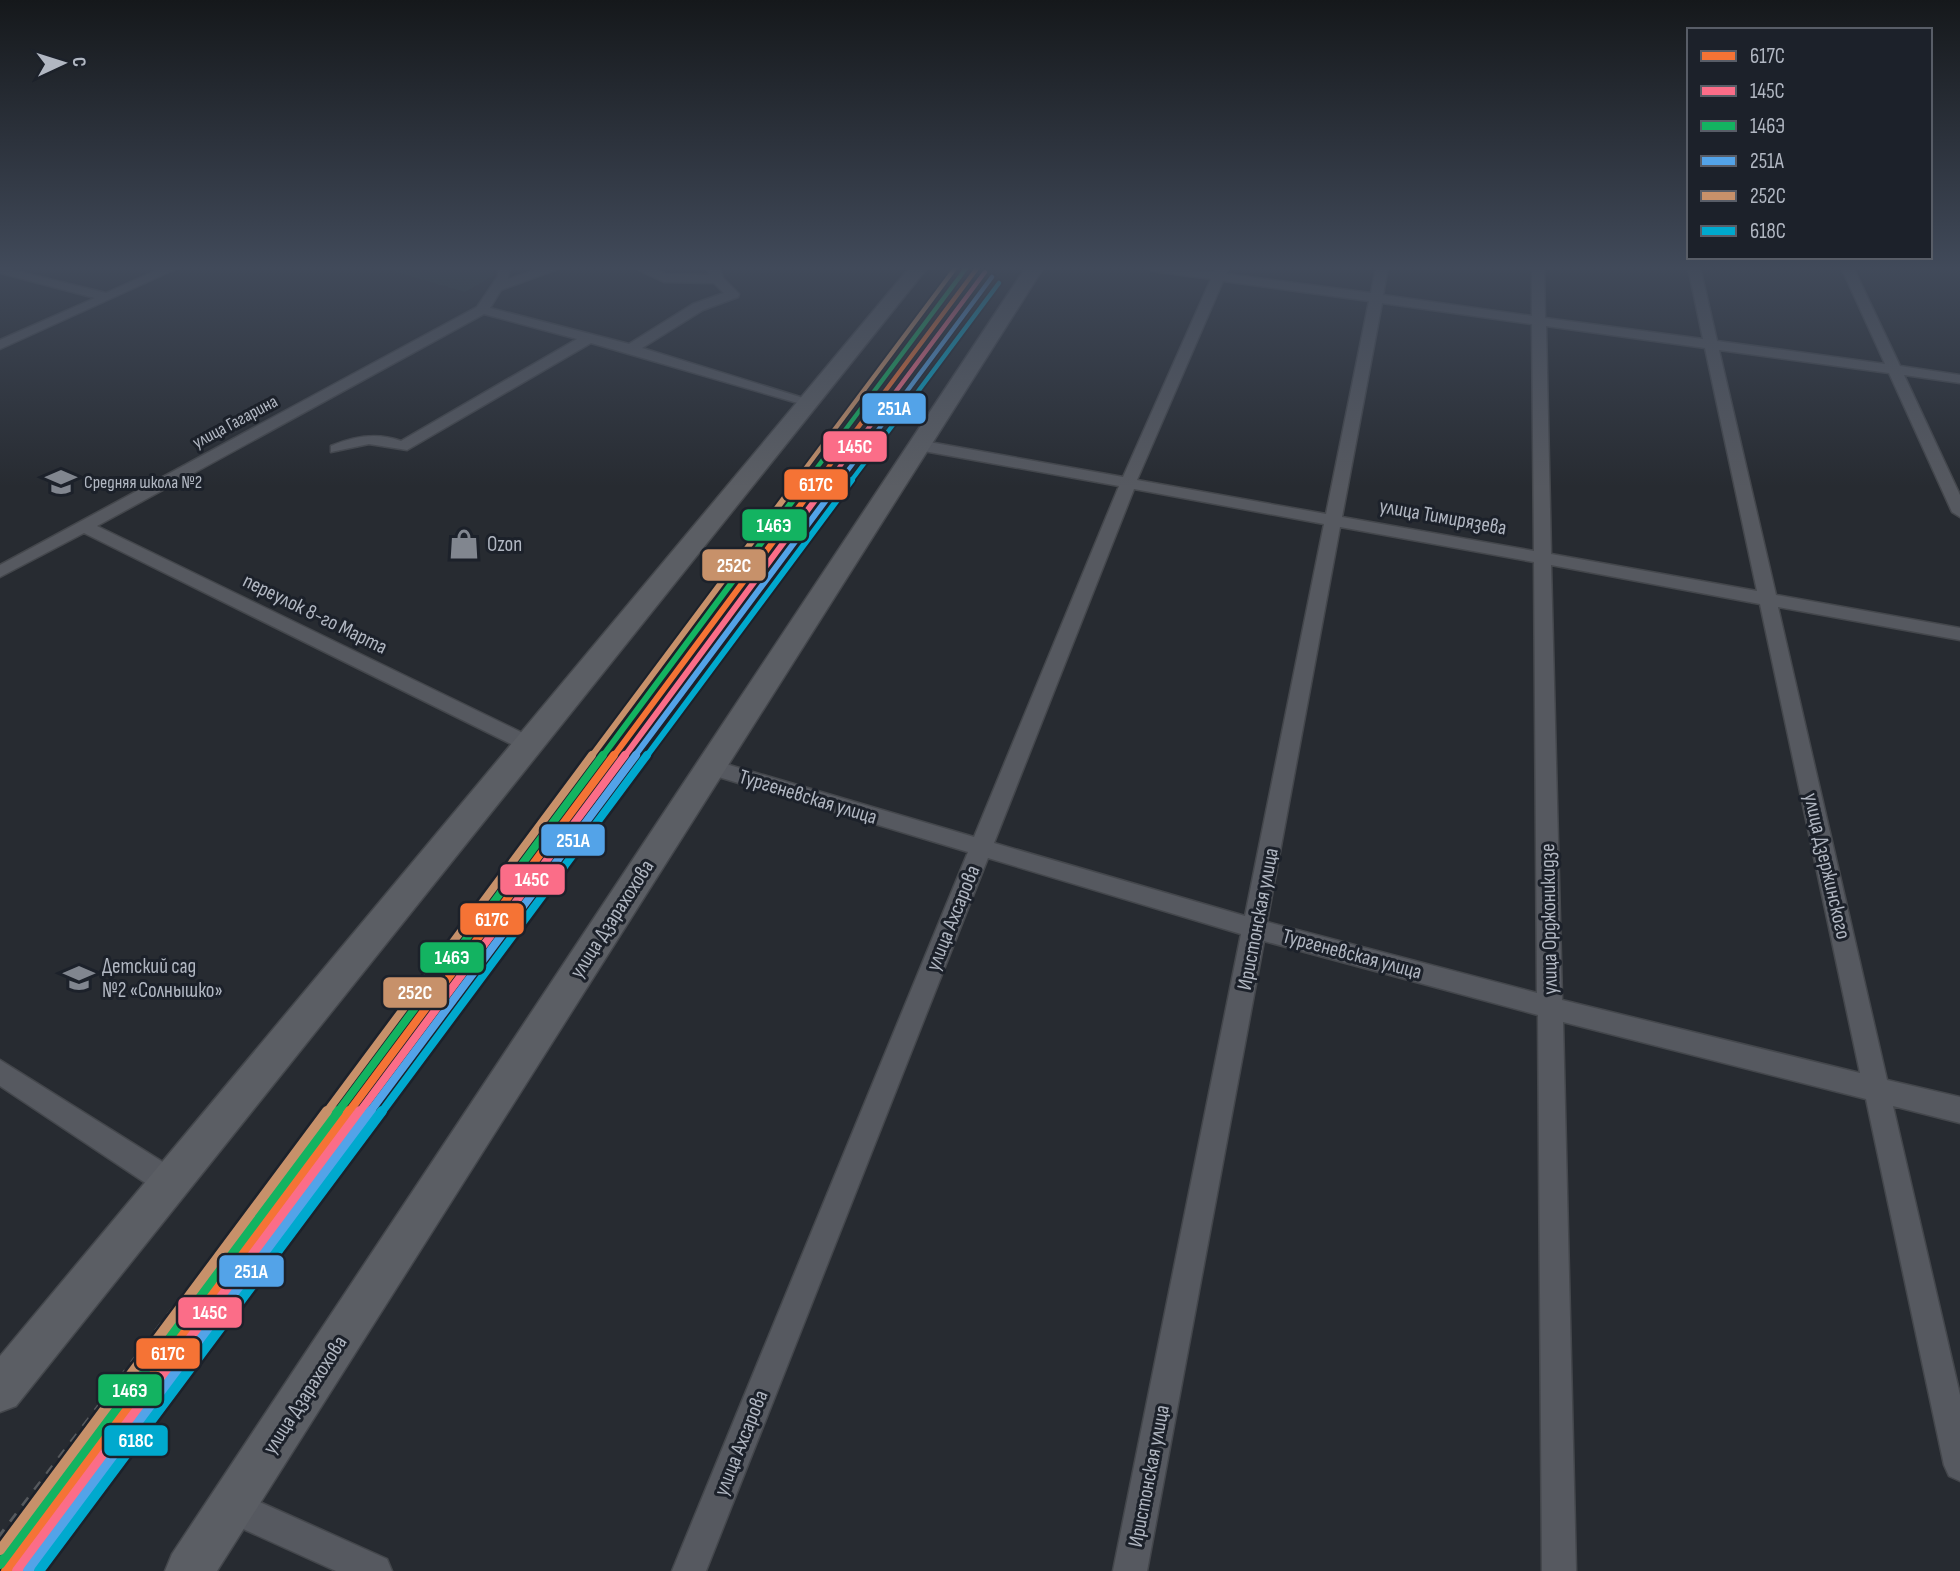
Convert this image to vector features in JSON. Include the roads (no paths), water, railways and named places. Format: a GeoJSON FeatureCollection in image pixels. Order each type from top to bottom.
{"type":"FeatureCollection","features":[{"type":"Feature","properties":{"kind":"street","name":"улица Гагарина"},"geometry":{"type":"LineString","coordinates":[[0,572],[426,340]]}},
{"type":"Feature","properties":{"kind":"street"},"geometry":{"type":"LineString","coordinates":[[336,449],[351,442],[388,439],[402,447],[585,340]]}},
{"type":"Feature","properties":{"kind":"street"},"geometry":{"type":"LineString","coordinates":[[598,340],[806,401]]}},
{"type":"Feature","properties":{"kind":"street"},"geometry":{"type":"LineString","coordinates":[[631,349],[645,340]]}},
{"type":"Feature","properties":{"kind":"street"},"geometry":{"type":"LineString","coordinates":[[0,1390],[172,1184],[857,340]]}},
{"type":"Feature","properties":{"kind":"street","name":"улица Дзарахохова"},"geometry":{"type":"LineString","coordinates":[[189,1571],[233,1507],[987,340]]}},
{"type":"Feature","properties":{"kind":"street","name":"улица Ахсарова"},"geometry":{"type":"LineString","coordinates":[[689,1571],[1128,483],[1191,340]]}},
{"type":"Feature","properties":{"kind":"street","name":"Иристонская улица"},"geometry":{"type":"LineString","coordinates":[[1130,1571],[1369,340]]}},
{"type":"Feature","properties":{"kind":"street","name":"улица Орджоникидзе"},"geometry":{"type":"LineString","coordinates":[[1539,340],[1559,1571]]}},
{"type":"Feature","properties":{"kind":"street"},"geometry":{"type":"LineString","coordinates":[[1683,340],[1960,379]]}},
{"type":"Feature","properties":{"kind":"street","name":"улица Дзержинского"},"geometry":{"type":"LineString","coordinates":[[1710,340],[1960,1465]]}},
{"type":"Feature","properties":{"kind":"street"},"geometry":{"type":"LineString","coordinates":[[1880,340],[1960,512]]}},
{"type":"Feature","properties":{"kind":"street","name":"улица Тимирязева"},"geometry":{"type":"LineString","coordinates":[[918,445],[1960,634]]}},
{"type":"Feature","properties":{"kind":"street","name":"переулок 8-го Марта"},"geometry":{"type":"LineString","coordinates":[[82,526],[528,744]]}},
{"type":"Feature","properties":{"kind":"street","name":"Тургеневская улица"},"geometry":{"type":"LineString","coordinates":[[709,767],[1256,929],[1551,1008],[1960,1110]]}},
{"type":"Feature","properties":{"kind":"street"},"geometry":{"type":"LineString","coordinates":[[0,1072],[172,1184]]}},
{"type":"Feature","properties":{"kind":"street"},"geometry":{"type":"LineString","coordinates":[[233,1507],[375,1571]]}},
{"type":"Feature","properties":{"kind":"railway"},"geometry":{"type":"LineString","coordinates":[[807,481],[914,340]]}},
{"type":"Feature","properties":{"kind":"railway"},"geometry":{"type":"LineString","coordinates":[[830,481],[934,340]]}},
{"type":"Feature","properties":{"kind":"railway"},"geometry":{"type":"LineString","coordinates":[[596,757],[808,480]]}},
{"type":"Feature","properties":{"kind":"railway"},"geometry":{"type":"LineString","coordinates":[[627,757],[831,480]]}},
{"type":"Feature","properties":{"kind":"railway"},"geometry":{"type":"LineString","coordinates":[[325,1113],[598,755]]}},
{"type":"Feature","properties":{"kind":"railway"},"geometry":{"type":"LineString","coordinates":[[365,1113],[629,755]]}},
{"type":"Feature","properties":{"kind":"railway"},"geometry":{"type":"LineString","coordinates":[[0,1539],[326,1111]]}},
{"type":"Feature","properties":{"kind":"railway"},"geometry":{"type":"LineString","coordinates":[[28,1571],[367,1111]]}},
{"type":"Feature","properties":{"kind":"place","name":"Средняя школа №2"},"geometry":{"type":"Point","coordinates":[61,482]}},
{"type":"Feature","properties":{"kind":"place","name":"Ozon"},"geometry":{"type":"Point","coordinates":[464,544]}},
{"type":"Feature","properties":{"kind":"place","name":"Детский сад №2 «Солнышко»"},"geometry":{"type":"Point","coordinates":[79,978]}}]}
